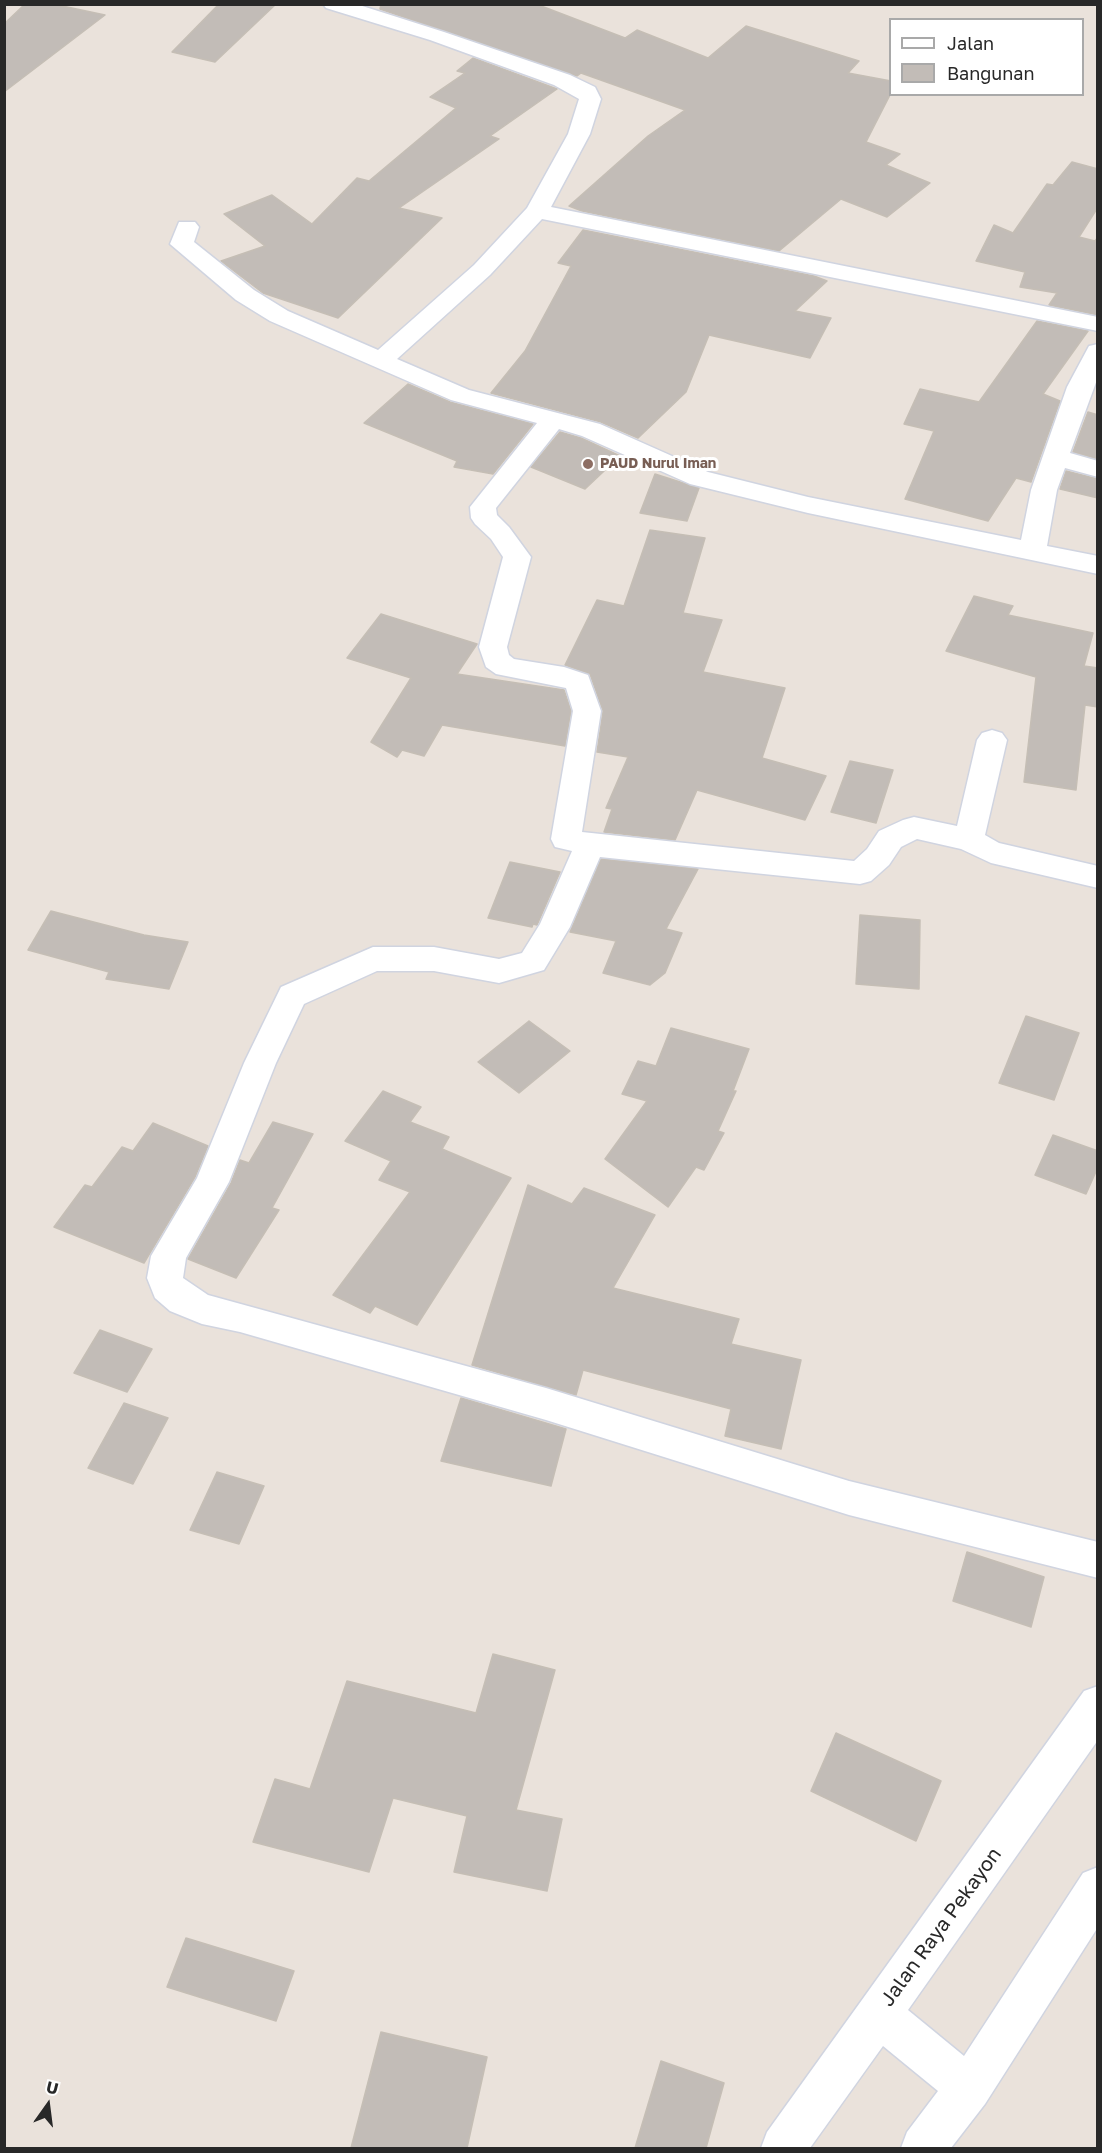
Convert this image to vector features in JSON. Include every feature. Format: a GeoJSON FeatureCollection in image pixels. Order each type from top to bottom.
{"type":"FeatureCollection","features":[{"type":"Feature","properties":{"kind":"street"},"geometry":{"type":"LineString","coordinates":[[333,4],[437,36],[562,80],[587,92],[590,99],[579,134],[537,211],[482,270],[381,360]]}},
{"type":"Feature","properties":{"kind":"street"},"geometry":{"type":"LineString","coordinates":[[537,211],[1042,315],[1098,324]]}},
{"type":"Feature","properties":{"kind":"street"},"geometry":{"type":"LineString","coordinates":[[187,227],[182,244],[245,295],[279,316],[460,395],[591,430],[699,478],[808,505],[1098,565]]}},
{"type":"Feature","properties":{"kind":"street"},"geometry":{"type":"LineString","coordinates":[[1032,552],[1044,489],[1080,387],[1098,351]]}},
{"type":"Feature","properties":{"kind":"street"},"geometry":{"type":"LineString","coordinates":[[552,420],[483,507],[484,518],[500,533],[517,557],[493,647],[496,660],[506,667],[564,677],[578,682],[587,711],[566,839],[590,845],[860,873],[878,857],[890,839],[914,828],[969,840],[991,852],[1098,877]]}},
{"type":"Feature","properties":{"kind":"street"},"geometry":{"type":"LineString","coordinates":[[1056,458],[1098,469]]}},
{"type":"Feature","properties":{"kind":"street"},"geometry":{"type":"LineString","coordinates":[[969,840],[992,740]]}},
{"type":"Feature","properties":{"kind":"street"},"geometry":{"type":"LineString","coordinates":[[590,845],[554,927],[533,962],[500,971],[434,959],[373,959],[292,996],[260,1064],[212,1182],[169,1256],[165,1278],[168,1287],[183,1300],[202,1309],[240,1317],[546,1404],[849,1498],[1098,1560]]}},
{"type":"Feature","properties":{"kind":"street","name":"Jalan Raya Pekayon"},"geometry":{"type":"LineString","coordinates":[[783,2148],[892,2024],[1096,1711]]}},
{"type":"Feature","properties":{"kind":"street"},"geometry":{"type":"LineString","coordinates":[[923,2148],[961,2081],[1098,1888]]}},
{"type":"Feature","properties":{"kind":"street"},"geometry":{"type":"LineString","coordinates":[[892,2024],[961,2081]]}},
{"type":"Feature","properties":{"kind":"building"},"geometry":{"type":"Polygon","coordinates":[[[25,4],[53,4],[105,15],[4,92],[4,24],[25,4]]]}},
{"type":"Feature","properties":{"kind":"building"},"geometry":{"type":"Polygon","coordinates":[[[219,4],[276,4],[215,62],[172,52],[219,4]]]}},
{"type":"Feature","properties":{"kind":"building"},"geometry":{"type":"Polygon","coordinates":[[[381,4],[536,4],[625,38],[637,30],[708,58],[746,26],[859,61],[848,73],[889,81],[889,96],[866,142],[900,154],[886,165],[930,183],[887,217],[841,199],[779,251],[582,211],[569,206],[648,136],[685,110],[581,73],[577,76],[380,9],[381,4]]]}},
{"type":"Feature","properties":{"kind":"building"},"geometry":{"type":"Polygon","coordinates":[[[473,58],[557,89],[490,136],[499,139],[399,208],[442,218],[338,318],[263,293],[221,261],[265,246],[224,214],[272,195],[312,224],[357,178],[369,181],[456,108],[430,97],[465,73],[457,71],[473,58]]]}},
{"type":"Feature","properties":{"kind":"building"},"geometry":{"type":"Polygon","coordinates":[[[1072,162],[1098,169],[1098,207],[1079,237],[1095,241],[1098,237],[1098,315],[1049,305],[1057,293],[1020,287],[1025,272],[976,261],[994,225],[1013,233],[1047,184],[1053,185],[1072,162]]]}},
{"type":"Feature","properties":{"kind":"building"},"geometry":{"type":"Polygon","coordinates":[[[583,230],[814,276],[827,281],[795,311],[831,318],[810,358],[709,335],[686,392],[638,438],[601,422],[491,393],[525,351],[571,266],[558,263],[583,230]]]}},
{"type":"Feature","properties":{"kind":"building"},"geometry":{"type":"Polygon","coordinates":[[[1037,321],[1088,331],[1043,394],[1060,401],[1031,482],[1016,478],[988,521],[905,499],[934,431],[904,424],[920,389],[979,402],[1037,321]]]}},
{"type":"Feature","properties":{"kind":"building"},"geometry":{"type":"Polygon","coordinates":[[[408,384],[450,402],[533,424],[493,474],[454,467],[457,461],[364,423],[408,384]]]}},
{"type":"Feature","properties":{"kind":"building"},"geometry":{"type":"Polygon","coordinates":[[[1088,412],[1098,415],[1098,459],[1073,452],[1088,412]]]}},
{"type":"Feature","properties":{"kind":"building"},"geometry":{"type":"Polygon","coordinates":[[[560,432],[581,438],[620,456],[585,489],[531,467],[560,432]]]}},
{"type":"Feature","properties":{"kind":"building"},"geometry":{"type":"Polygon","coordinates":[[[1066,471],[1098,479],[1098,498],[1060,489],[1066,471]]]}},
{"type":"Feature","properties":{"kind":"building"},"geometry":{"type":"Polygon","coordinates":[[[655,474],[699,488],[687,521],[640,513],[655,474]]]}},
{"type":"Feature","properties":{"kind":"building"},"geometry":{"type":"Polygon","coordinates":[[[650,530],[705,538],[683,613],[722,620],[703,672],[785,688],[762,758],[826,776],[805,820],[697,790],[675,840],[604,832],[612,809],[606,808],[628,757],[597,752],[603,711],[590,674],[565,665],[597,600],[624,606],[650,530]]]}},
{"type":"Feature","properties":{"kind":"building"},"geometry":{"type":"Polygon","coordinates":[[[974,596],[1013,606],[1008,615],[1093,633],[1084,666],[1098,668],[1098,707],[1085,705],[1076,790],[1024,782],[1036,677],[946,651],[974,596]]]}},
{"type":"Feature","properties":{"kind":"building"},"geometry":{"type":"Polygon","coordinates":[[[381,614],[477,644],[457,674],[564,690],[571,711],[565,746],[442,725],[424,756],[402,750],[397,757],[371,742],[411,678],[347,658],[381,614]]]}},
{"type":"Feature","properties":{"kind":"building"},"geometry":{"type":"Polygon","coordinates":[[[850,761],[893,770],[876,823],[831,812],[850,761]]]}},
{"type":"Feature","properties":{"kind":"building"},"geometry":{"type":"Polygon","coordinates":[[[601,859],[698,869],[666,929],[682,933],[665,973],[650,985],[603,973],[616,941],[570,932],[601,859]]]}},
{"type":"Feature","properties":{"kind":"building"},"geometry":{"type":"Polygon","coordinates":[[[510,862],[560,872],[537,925],[533,924],[532,927],[488,918],[510,862]]]}},
{"type":"Feature","properties":{"kind":"building"},"geometry":{"type":"Polygon","coordinates":[[[51,911],[144,935],[188,942],[169,989],[106,979],[109,972],[28,950],[51,911]]]}},
{"type":"Feature","properties":{"kind":"building"},"geometry":{"type":"Polygon","coordinates":[[[860,915],[920,920],[919,989],[856,984],[860,915]]]}},
{"type":"Feature","properties":{"kind":"building"},"geometry":{"type":"Polygon","coordinates":[[[1026,1016],[1079,1033],[1054,1100],[999,1083],[1026,1016]]]}},
{"type":"Feature","properties":{"kind":"building"},"geometry":{"type":"Polygon","coordinates":[[[529,1021],[570,1051],[519,1093],[478,1062],[529,1021]]]}},
{"type":"Feature","properties":{"kind":"building"},"geometry":{"type":"Polygon","coordinates":[[[671,1028],[749,1049],[733,1091],[736,1091],[718,1131],[724,1133],[704,1170],[696,1167],[668,1207],[605,1159],[647,1101],[622,1094],[638,1061],[656,1066],[671,1028]]]}},
{"type":"Feature","properties":{"kind":"building"},"geometry":{"type":"Polygon","coordinates":[[[383,1091],[421,1107],[410,1122],[449,1137],[442,1149],[511,1178],[417,1325],[375,1306],[370,1313],[333,1295],[410,1192],[379,1180],[391,1161],[345,1141],[383,1091]]]}},
{"type":"Feature","properties":{"kind":"building"},"geometry":{"type":"Polygon","coordinates":[[[273,1122],[313,1134],[272,1208],[279,1210],[236,1278],[188,1259],[231,1183],[240,1160],[249,1163],[273,1122]]]}},
{"type":"Feature","properties":{"kind":"building"},"geometry":{"type":"Polygon","coordinates":[[[153,1123],[208,1146],[195,1177],[144,1263],[54,1227],[85,1185],[92,1187],[122,1147],[133,1151],[153,1123]]]}},
{"type":"Feature","properties":{"kind":"building"},"geometry":{"type":"Polygon","coordinates":[[[1053,1135],[1098,1151],[1098,1167],[1086,1194],[1035,1175],[1053,1135]]]}},
{"type":"Feature","properties":{"kind":"building"},"geometry":{"type":"Polygon","coordinates":[[[528,1185],[572,1204],[584,1188],[655,1215],[613,1288],[739,1319],[731,1344],[801,1360],[781,1449],[725,1436],[731,1409],[583,1370],[576,1395],[472,1365],[528,1185]]]}},
{"type":"Feature","properties":{"kind":"building"},"geometry":{"type":"Polygon","coordinates":[[[100,1330],[152,1349],[127,1392],[74,1373],[100,1330]]]}},
{"type":"Feature","properties":{"kind":"building"},"geometry":{"type":"Polygon","coordinates":[[[461,1398],[566,1429],[551,1486],[441,1461],[461,1398]]]}},
{"type":"Feature","properties":{"kind":"building"},"geometry":{"type":"Polygon","coordinates":[[[124,1403],[168,1418],[133,1484],[88,1468],[124,1403]]]}},
{"type":"Feature","properties":{"kind":"building"},"geometry":{"type":"Polygon","coordinates":[[[217,1472],[264,1486],[239,1544],[190,1530],[217,1472]]]}},
{"type":"Feature","properties":{"kind":"building"},"geometry":{"type":"Polygon","coordinates":[[[967,1552],[1044,1577],[1031,1627],[953,1601],[967,1552]]]}},
{"type":"Feature","properties":{"kind":"building"},"geometry":{"type":"Polygon","coordinates":[[[493,1654],[555,1670],[516,1810],[562,1819],[547,1891],[454,1872],[467,1816],[393,1798],[369,1872],[253,1842],[275,1779],[310,1789],[347,1681],[476,1713],[493,1654]]]}},
{"type":"Feature","properties":{"kind":"building"},"geometry":{"type":"Polygon","coordinates":[[[836,1733],[941,1781],[916,1841],[811,1791],[836,1733]]]}},
{"type":"Feature","properties":{"kind":"building"},"geometry":{"type":"Polygon","coordinates":[[[186,1938],[294,1971],[276,2021],[167,1987],[186,1938]]]}},
{"type":"Feature","properties":{"kind":"building"},"geometry":{"type":"Polygon","coordinates":[[[381,2032],[487,2057],[467,2148],[351,2148],[381,2032]]]}},
{"type":"Feature","properties":{"kind":"building"},"geometry":{"type":"Polygon","coordinates":[[[661,2061],[724,2083],[706,2148],[635,2148],[661,2061]]]}},
{"type":"Feature","properties":{"kind":"place","name":"PAUD Nurul Iman"},"geometry":{"type":"Point","coordinates":[588,464]}}]}
